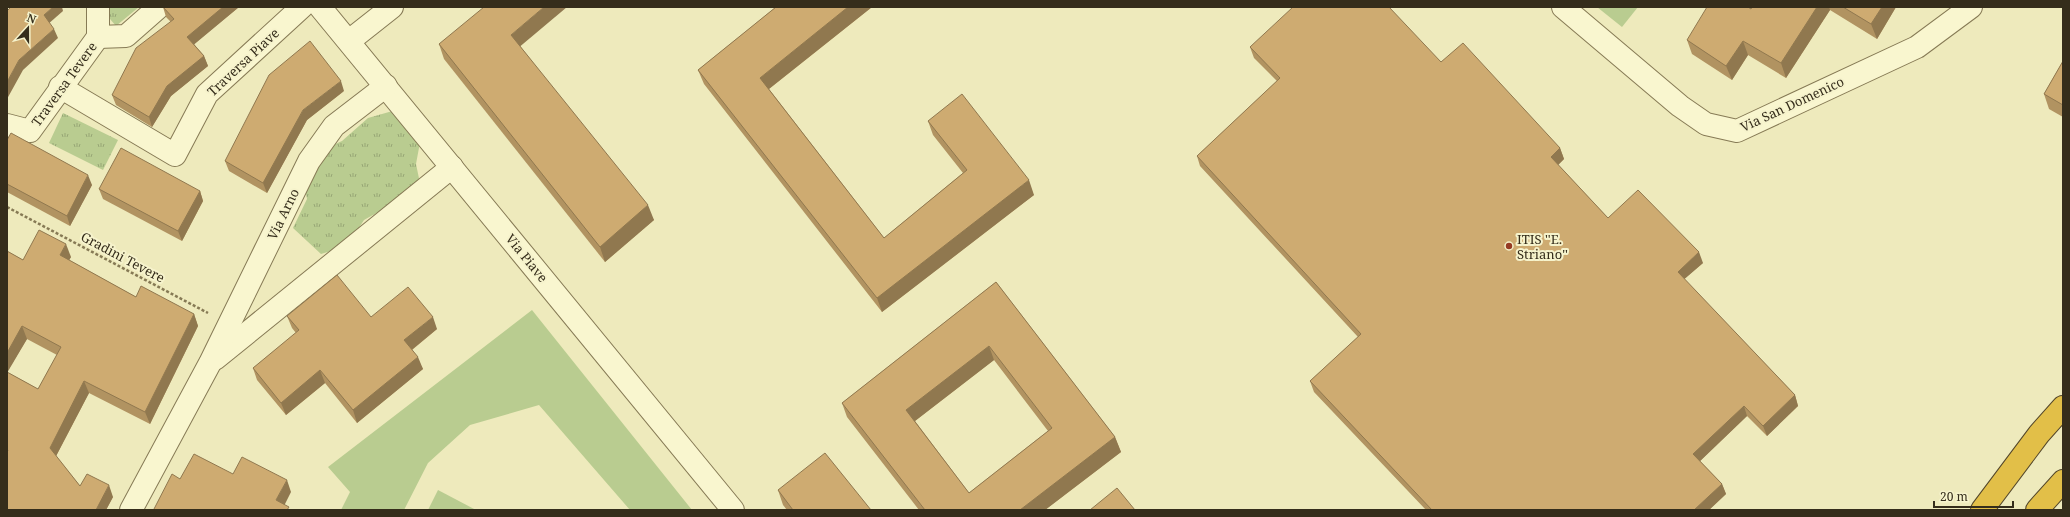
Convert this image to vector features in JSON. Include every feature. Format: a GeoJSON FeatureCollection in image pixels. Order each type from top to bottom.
{"type":"FeatureCollection","features":[{"type":"Feature","properties":{"kind":"highway"},"geometry":{"type":"LineString","coordinates":[[1982,510],[2039,434],[2063,407]]}},
{"type":"Feature","properties":{"kind":"highway"},"geometry":{"type":"LineString","coordinates":[[2037,510],[2063,481]]}},
{"type":"Feature","properties":{"kind":"street","name":"Traversa Tevere"},"geometry":{"type":"LineString","coordinates":[[7,125],[30,131],[60,87],[98,37],[98,7]]}},
{"type":"Feature","properties":{"kind":"street","name":"Traversa Tevere"},"geometry":{"type":"LineString","coordinates":[[98,37],[126,36],[158,7]]}},
{"type":"Feature","properties":{"kind":"street","name":"Traversa Piave"},"geometry":{"type":"LineString","coordinates":[[60,87],[175,154],[207,94],[302,7]]}},
{"type":"Feature","properties":{"kind":"street","name":"Via Piave"},"geometry":{"type":"LineString","coordinates":[[320,7],[733,510]]}},
{"type":"Feature","properties":{"kind":"street"},"geometry":{"type":"LineString","coordinates":[[349,41],[392,7]]}},
{"type":"Feature","properties":{"kind":"street","name":"Via San Domenico"},"geometry":{"type":"LineString","coordinates":[[1563,7],[1680,106],[1706,124],[1736,131],[1917,46],[1971,7]]}},
{"type":"Feature","properties":{"kind":"street","name":"Via Arno"},"geometry":{"type":"LineString","coordinates":[[131,510],[210,363],[309,161],[334,126],[386,86]]}},
{"type":"Feature","properties":{"kind":"street","name":"Via Arno"},"geometry":{"type":"LineString","coordinates":[[210,363],[452,167]]}},
{"type":"Feature","properties":{"kind":"path","name":"Gradini Tevere"},"geometry":{"type":"LineString","coordinates":[[7,207],[229,324]]}},
{"type":"Feature","properties":{"kind":"green space"},"geometry":{"type":"Polygon","coordinates":[[[110,7],[139,7],[116,26],[104,12],[110,7]]]}},
{"type":"Feature","properties":{"kind":"green space"},"geometry":{"type":"Polygon","coordinates":[[[1597,7],[1638,7],[1622,27],[1597,7]]]}},
{"type":"Feature","properties":{"kind":"green space"},"geometry":{"type":"Polygon","coordinates":[[[396,110],[421,137],[416,164],[421,188],[364,220],[347,246],[321,254],[293,228],[307,199],[302,175],[324,149],[342,141],[368,118],[396,110]]]}},
{"type":"Feature","properties":{"kind":"green space"},"geometry":{"type":"Polygon","coordinates":[[[63,113],[118,140],[103,170],[49,143],[63,113]]]}},
{"type":"Feature","properties":{"kind":"green space"},"geometry":{"type":"Polygon","coordinates":[[[532,310],[692,510],[630,510],[539,405],[470,425],[428,463],[404,510],[341,510],[350,492],[328,467],[532,310]]]}},
{"type":"Feature","properties":{"kind":"green space"},"geometry":{"type":"Polygon","coordinates":[[[438,490],[476,510],[428,510],[438,490]]]}},
{"type":"Feature","properties":{"kind":"building"},"geometry":{"type":"Polygon","coordinates":[[[11,7],[53,7],[44,15],[54,29],[19,60],[7,82],[7,11],[11,7]]]}},
{"type":"Feature","properties":{"kind":"building"},"geometry":{"type":"Polygon","coordinates":[[[163,7],[223,7],[187,37],[204,56],[167,86],[149,117],[112,95],[136,48],[174,19],[163,7]]]}},
{"type":"Feature","properties":{"kind":"building"},"geometry":{"type":"Polygon","coordinates":[[[484,7],[544,7],[511,35],[648,205],[600,247],[439,44],[484,7]]]}},
{"type":"Feature","properties":{"kind":"building"},"geometry":{"type":"Polygon","coordinates":[[[776,7],[848,7],[760,78],[884,238],[967,170],[928,121],[962,94],[1029,180],[877,298],[698,70],[776,7]]]}},
{"type":"Feature","properties":{"kind":"building"},"geometry":{"type":"Polygon","coordinates":[[[1293,7],[1389,7],[1441,62],[1463,43],[1560,148],[1551,157],[1608,218],[1638,190],[1699,252],[1678,272],[1795,395],[1763,426],[1744,406],[1693,454],[1722,484],[1694,510],[1432,510],[1310,381],[1361,334],[1197,156],[1280,78],[1250,47],[1293,7]]]}},
{"type":"Feature","properties":{"kind":"building"},"geometry":{"type":"Polygon","coordinates":[[[1707,7],[1748,7],[1751,9],[1752,7],[1817,7],[1781,63],[1743,41],[1726,66],[1687,40],[1707,7]]]}},
{"type":"Feature","properties":{"kind":"building"},"geometry":{"type":"Polygon","coordinates":[[[1843,7],[1882,7],[1871,24],[1843,7]]]}},
{"type":"Feature","properties":{"kind":"building"},"geometry":{"type":"Polygon","coordinates":[[[310,41],[341,81],[303,110],[263,183],[225,161],[269,75],[310,41]]]}},
{"type":"Feature","properties":{"kind":"building"},"geometry":{"type":"Polygon","coordinates":[[[2063,61],[2063,105],[2044,94],[2063,61]]]}},
{"type":"Feature","properties":{"kind":"building"},"geometry":{"type":"Polygon","coordinates":[[[11,133],[88,175],[67,216],[7,184],[7,140],[11,133]]]}},
{"type":"Feature","properties":{"kind":"building"},"geometry":{"type":"Polygon","coordinates":[[[121,148],[200,191],[178,231],[99,189],[121,148]]]}},
{"type":"Feature","properties":{"kind":"building"},"geometry":{"type":"Polygon","coordinates":[[[39,230],[66,244],[60,255],[136,297],[141,286],[194,314],[145,412],[84,381],[50,448],[80,486],[87,474],[109,485],[96,510],[7,510],[7,372],[38,389],[61,347],[22,326],[7,353],[7,251],[23,260],[39,230]]]}},
{"type":"Feature","properties":{"kind":"building"},"geometry":{"type":"Polygon","coordinates":[[[337,275],[371,317],[408,287],[433,317],[404,340],[418,357],[353,410],[320,370],[281,403],[253,368],[299,330],[287,316],[337,275]]]}},
{"type":"Feature","properties":{"kind":"building"},"geometry":{"type":"Polygon","coordinates":[[[996,282],[1115,437],[1020,510],[925,510],[842,403],[996,282]],[[989,346],[906,410],[969,493],[1052,428],[989,346]]]}},
{"type":"Feature","properties":{"kind":"building"},"geometry":{"type":"Polygon","coordinates":[[[825,453],[871,510],[793,510],[778,490],[825,453]]]}},
{"type":"Feature","properties":{"kind":"building"},"geometry":{"type":"Polygon","coordinates":[[[194,454],[233,474],[242,457],[287,480],[276,500],[289,507],[287,510],[155,510],[154,509],[172,474],[180,479],[194,454]]]}},
{"type":"Feature","properties":{"kind":"building"},"geometry":{"type":"Polygon","coordinates":[[[1117,488],[1135,510],[1090,510],[1117,488]]]}},
{"type":"Feature","properties":{"kind":"place","name":"ITIS ''E. Striano''"},"geometry":{"type":"Point","coordinates":[1509,246]}}]}
